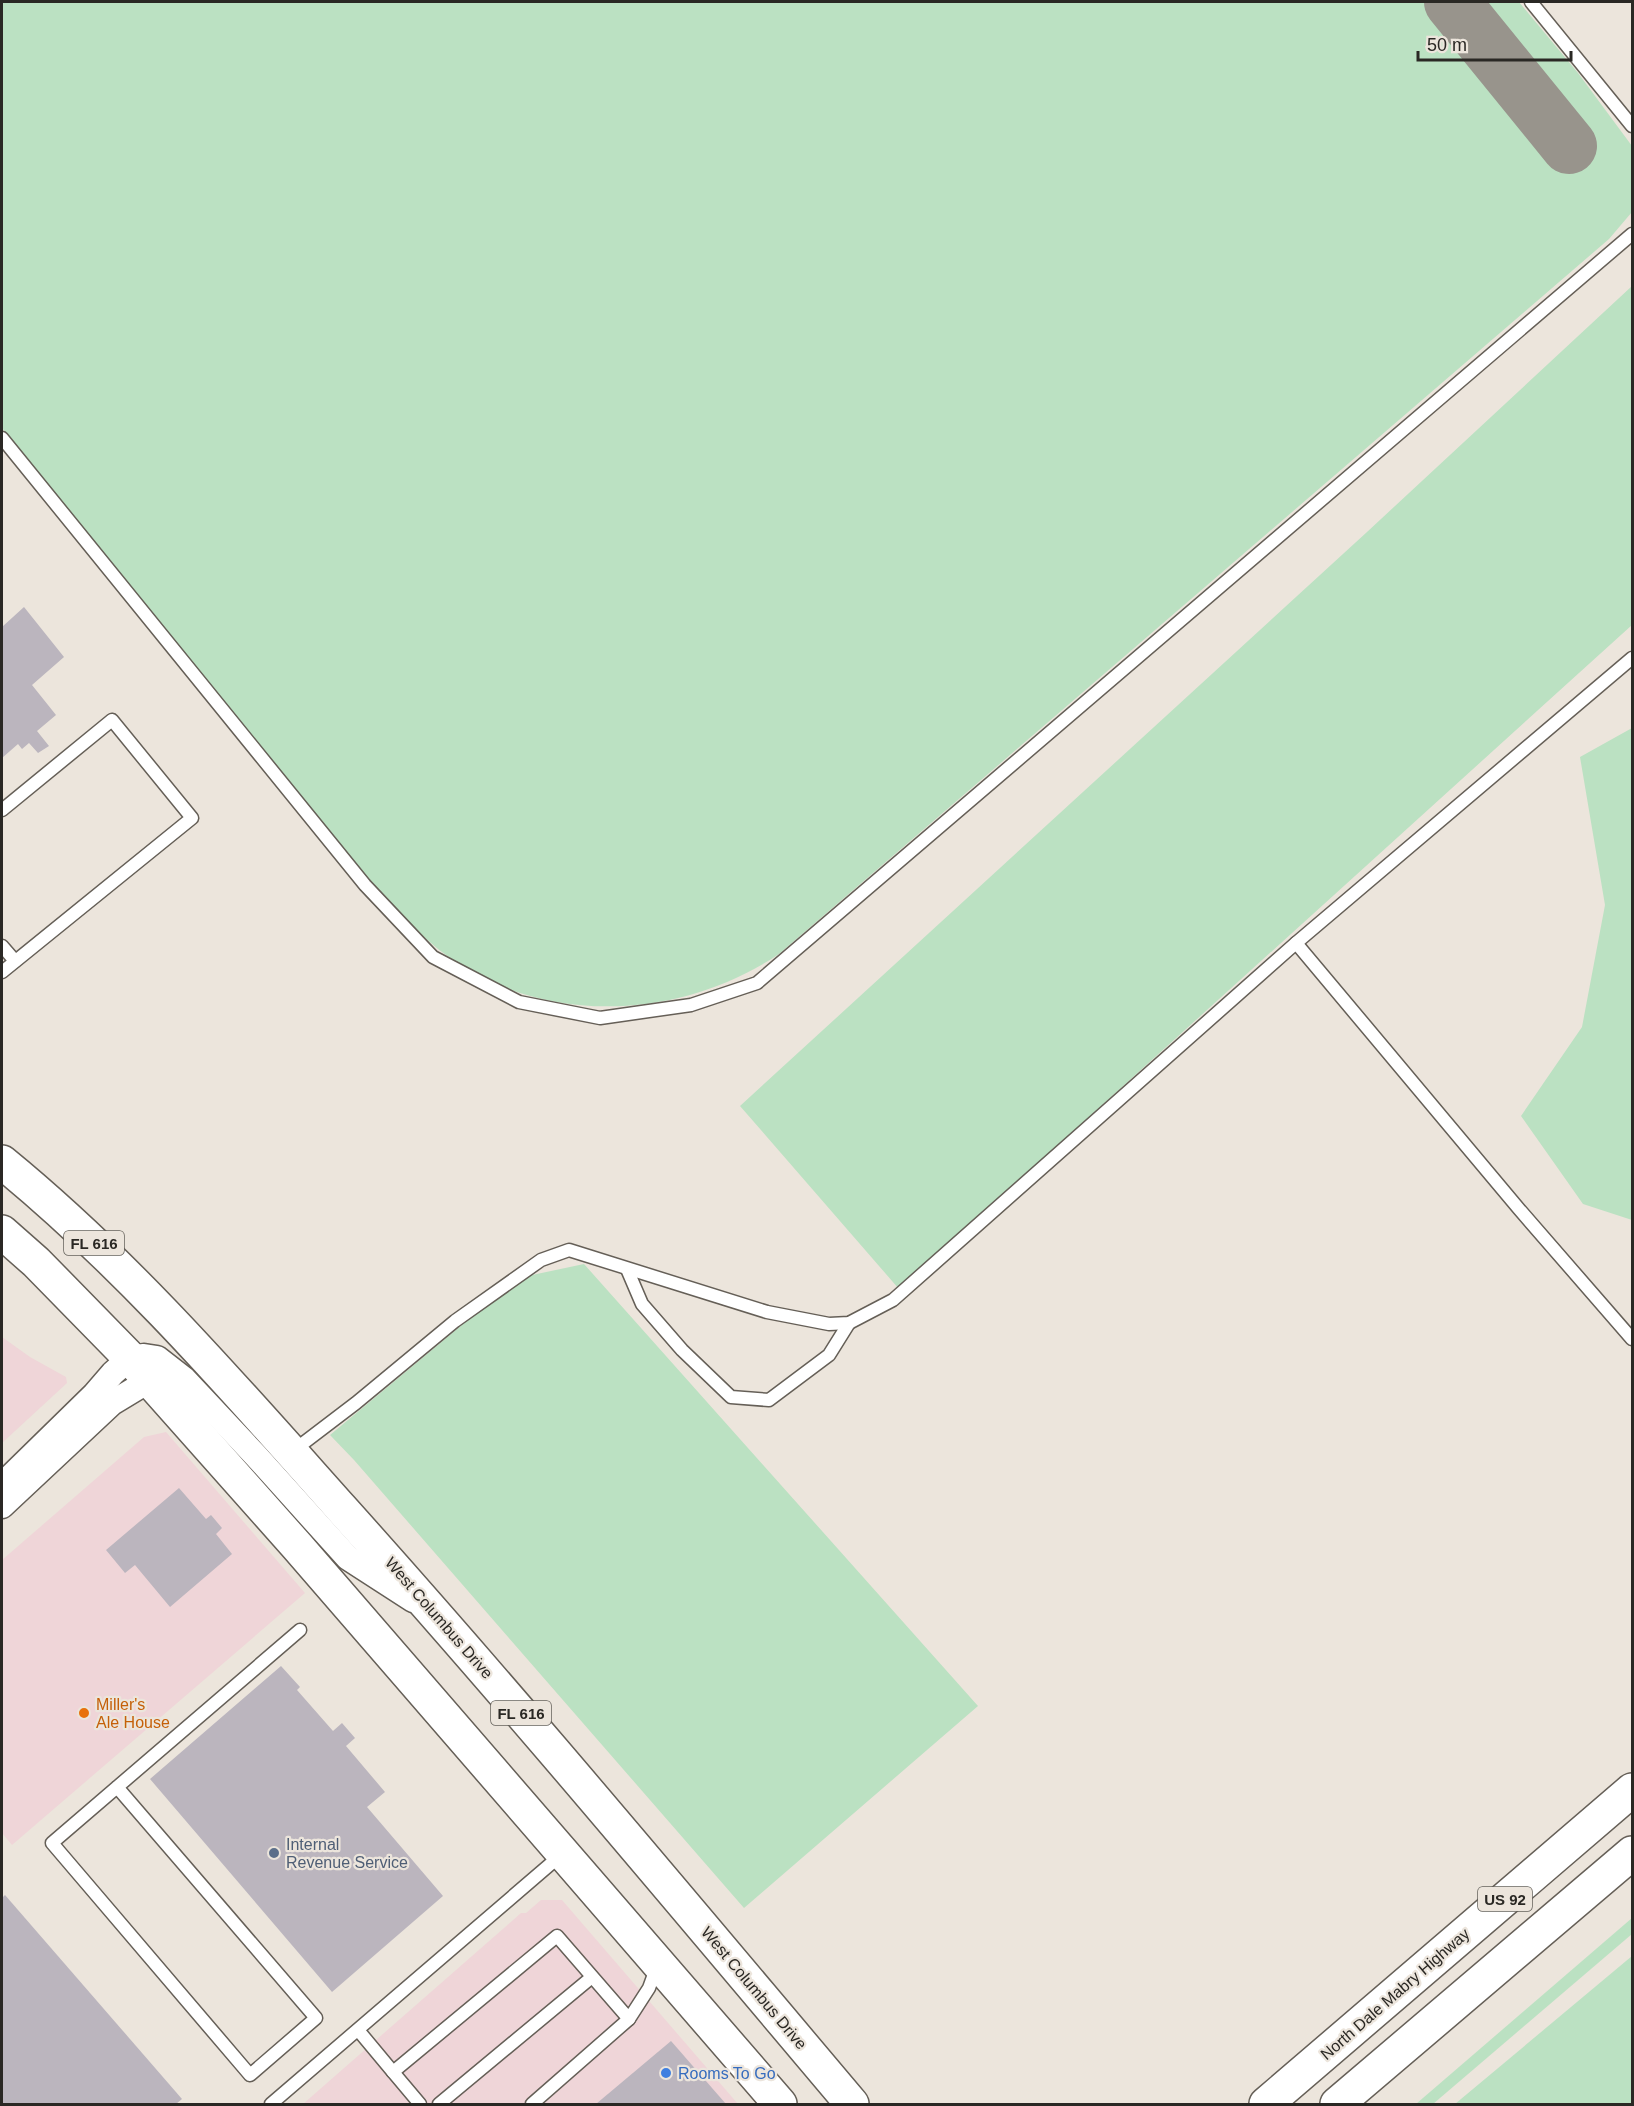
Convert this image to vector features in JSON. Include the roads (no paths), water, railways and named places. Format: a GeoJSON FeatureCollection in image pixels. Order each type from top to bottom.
{"type":"FeatureCollection","features":[{"type":"Feature","properties":{"kind":"main road","name":"West Columbus Drive"},"geometry":{"type":"LineString","coordinates":[[2,1162],[67,1217],[181,1330],[292,1452],[440,1618],[852,2104]]}},
{"type":"Feature","properties":{"kind":"main road"},"geometry":{"type":"LineString","coordinates":[[2,1232],[36,1262],[140,1369],[312,1562],[780,2104]]}},
{"type":"Feature","properties":{"kind":"main road","name":"North Dale Mabry Highway"},"geometry":{"type":"LineString","coordinates":[[1266,2104],[1632,1790]]}},
{"type":"Feature","properties":{"kind":"main road","name":"US 92"},"geometry":{"type":"LineString","coordinates":[[1336,2104],[1632,1853]]}},
{"type":"Feature","properties":{"kind":"street"},"geometry":{"type":"LineString","coordinates":[[2,1506],[112,1403],[140,1369],[144,1356],[157,1358],[184,1379],[257,1456],[348,1558],[440,1618]]}},
{"type":"Feature","properties":{"kind":"street"},"geometry":{"type":"LineString","coordinates":[[2,1485],[94,1395],[113,1373],[140,1369]]}},
{"type":"Feature","properties":{"kind":"lane"},"geometry":{"type":"LineString","coordinates":[[1531,2],[1632,126]]}},
{"type":"Feature","properties":{"kind":"lane"},"geometry":{"type":"LineString","coordinates":[[2,438],[365,885],[433,957],[519,1002],[600,1018],[691,1005],[757,983],[1632,234]]}},
{"type":"Feature","properties":{"kind":"lane"},"geometry":{"type":"LineString","coordinates":[[292,1452],[356,1403],[455,1321],[541,1260],[569,1250],[767,1312],[829,1324],[849,1323],[893,1300],[1296,943],[1632,658]]}},
{"type":"Feature","properties":{"kind":"lane"},"geometry":{"type":"LineString","coordinates":[[2,810],[112,720],[192,818],[2,972]]}},
{"type":"Feature","properties":{"kind":"lane"},"geometry":{"type":"LineString","coordinates":[[1296,943],[1632,1340]]}},
{"type":"Feature","properties":{"kind":"lane"},"geometry":{"type":"LineString","coordinates":[[2,946],[15,961]]}},
{"type":"Feature","properties":{"kind":"lane"},"geometry":{"type":"LineString","coordinates":[[627,1269],[642,1304],[682,1350],[731,1397],[769,1400],[829,1355],[849,1323]]}},
{"type":"Feature","properties":{"kind":"lane"},"geometry":{"type":"LineString","coordinates":[[117,1787],[316,2018],[250,2074],[52,1843],[117,1787],[300,1630]]}},
{"type":"Feature","properties":{"kind":"lane"},"geometry":{"type":"LineString","coordinates":[[271,2104],[564,1852]]}},
{"type":"Feature","properties":{"kind":"lane"},"geometry":{"type":"LineString","coordinates":[[393,2072],[557,1936],[629,2019]]}},
{"type":"Feature","properties":{"kind":"lane"},"geometry":{"type":"LineString","coordinates":[[532,2104],[629,2019],[649,1988],[658,1962]]}},
{"type":"Feature","properties":{"kind":"lane"},"geometry":{"type":"LineString","coordinates":[[439,2104],[592,1977]]}},
{"type":"Feature","properties":{"kind":"lane"},"geometry":{"type":"LineString","coordinates":[[358,2030],[420,2104]]}},
{"type":"Feature","properties":{"kind":"place","name":"Miller's Ale House"},"geometry":{"type":"Point","coordinates":[84,1713]}},
{"type":"Feature","properties":{"kind":"place","name":"Internal Revenue Service"},"geometry":{"type":"Point","coordinates":[274,1853]}},
{"type":"Feature","properties":{"kind":"place","name":"Rooms To Go"},"geometry":{"type":"Point","coordinates":[666,2073]}}]}
